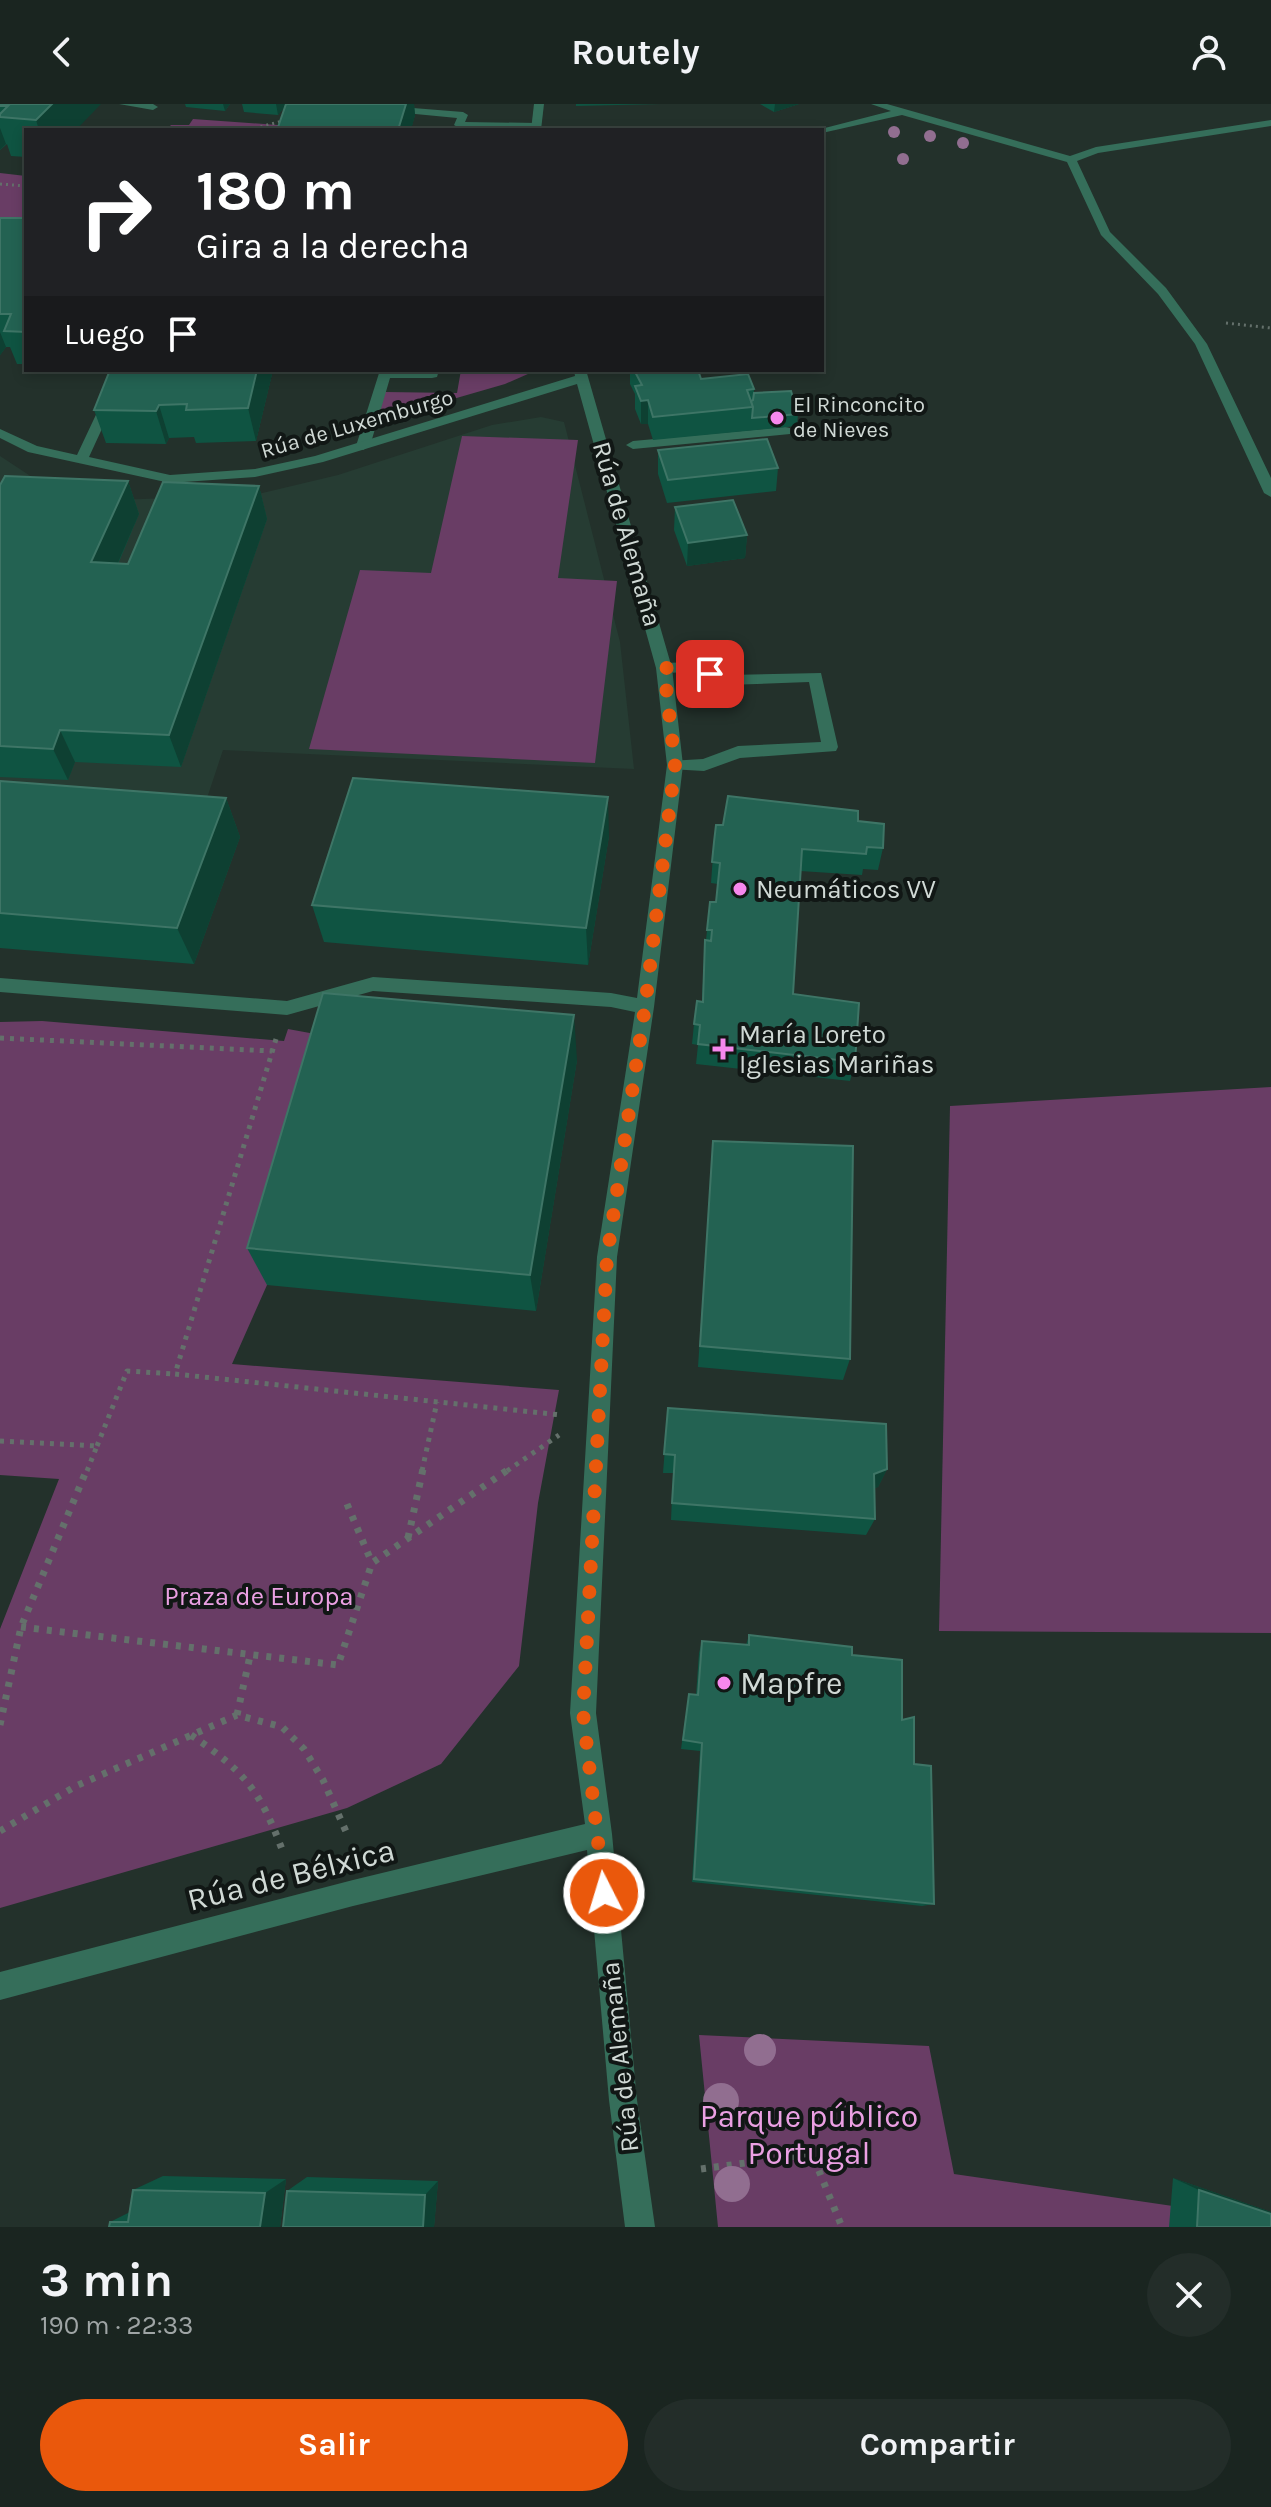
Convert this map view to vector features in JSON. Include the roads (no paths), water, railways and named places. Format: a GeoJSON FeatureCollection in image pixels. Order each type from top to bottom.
{"type":"FeatureCollection","features":[{"type":"Feature","properties":{"kind":"street"},"geometry":{"type":"LineString","coordinates":[[124,104],[153,107]]}},
{"type":"Feature","properties":{"kind":"street"},"geometry":{"type":"LineString","coordinates":[[373,108],[463,115],[459,125],[536,128],[539,104]]}},
{"type":"Feature","properties":{"kind":"street"},"geometry":{"type":"LineString","coordinates":[[876,104],[1071,160],[1096,150],[1271,123]]}},
{"type":"Feature","properties":{"kind":"street"},"geometry":{"type":"LineString","coordinates":[[824,130],[902,113]]}},
{"type":"Feature","properties":{"kind":"street"},"geometry":{"type":"LineString","coordinates":[[1071,160],[1105,233],[1162,291],[1201,344],[1271,493]]}},
{"type":"Feature","properties":{"kind":"street"},"geometry":{"type":"LineString","coordinates":[[81,460],[122,372]]}},
{"type":"Feature","properties":{"kind":"street"},"geometry":{"type":"LineString","coordinates":[[363,446],[385,372],[432,372]]}},
{"type":"Feature","properties":{"kind":"street","name":"Rúa de Luxemburgo"},"geometry":{"type":"LineString","coordinates":[[0,433],[33,449],[170,479],[255,473],[363,446],[581,374]]}},
{"type":"Feature","properties":{"kind":"street","name":"Rúa de Alemaña"},"geometry":{"type":"LineString","coordinates":[[581,374],[664,668],[675,765],[645,1007],[607,1257],[583,1713],[599,1834],[623,2100],[640,2227]]}},
{"type":"Feature","properties":{"kind":"street"},"geometry":{"type":"LineString","coordinates":[[633,445],[785,431]]}},
{"type":"Feature","properties":{"kind":"street"},"geometry":{"type":"LineString","coordinates":[[664,668],[693,667],[727,680],[816,677],[830,747],[738,752],[704,765],[675,765]]}},
{"type":"Feature","properties":{"kind":"street"},"geometry":{"type":"LineString","coordinates":[[0,985],[287,1008],[373,984],[611,1000],[645,1007]]}},
{"type":"Feature","properties":{"kind":"street","name":"Rúa de Bélxica"},"geometry":{"type":"LineString","coordinates":[[0,1986],[353,1893],[599,1834]]}},
{"type":"Feature","properties":{"kind":"place","name":"El Rinconcito de Nieves"},"geometry":{"type":"Point","coordinates":[777,418]}},
{"type":"Feature","properties":{"kind":"place","name":"Neumáticos VV"},"geometry":{"type":"Point","coordinates":[740,889]}},
{"type":"Feature","properties":{"kind":"place","name":"María Loreto Iglesias Mariñas"},"geometry":{"type":"Point","coordinates":[723,1049]}},
{"type":"Feature","properties":{"kind":"place","name":"Mapfre"},"geometry":{"type":"Point","coordinates":[724,1683]}},
{"type":"Feature","properties":{"kind":"park label","name":"Praza de Europa"},"geometry":{"type":"Point","coordinates":[259,1596]}},
{"type":"Feature","properties":{"kind":"park label","name":"Parque público Portugal"},"geometry":{"type":"Point","coordinates":[809,2134]}}]}
